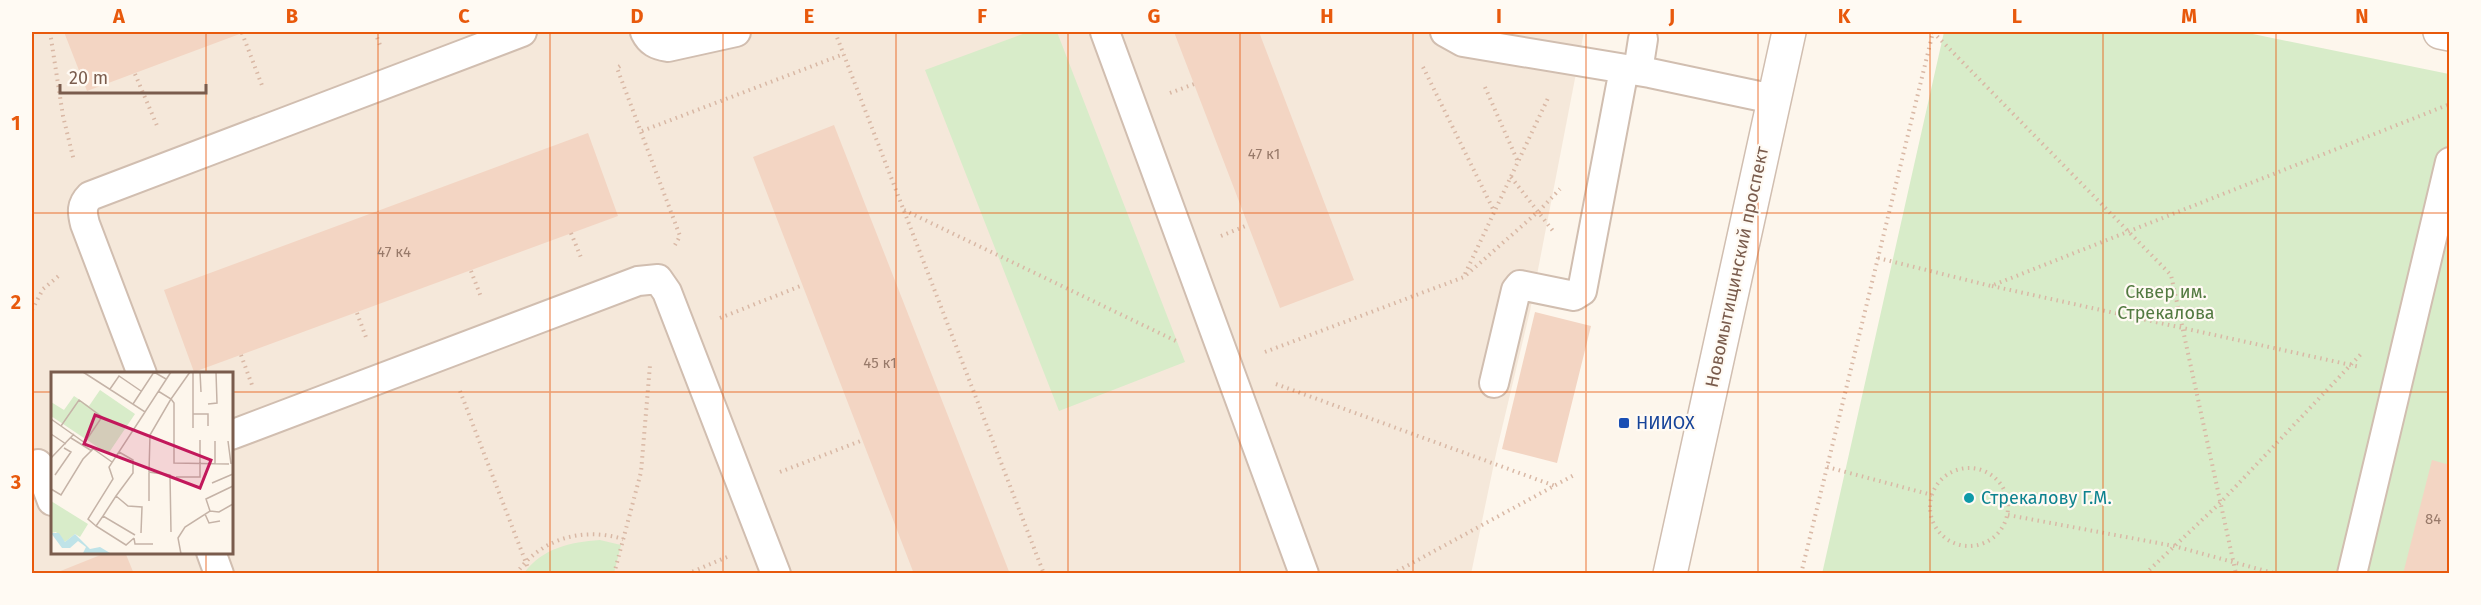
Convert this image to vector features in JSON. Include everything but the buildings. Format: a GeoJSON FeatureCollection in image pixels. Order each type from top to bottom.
{"type":"FeatureCollection","features":[{"type":"Feature","properties":{"kind":"street","name":"Новомытищинский проспект"},"geometry":{"type":"LineString","coordinates":[[1670,573],[1789,32]]}},
{"type":"Feature","properties":{"kind":"street"},"geometry":{"type":"LineString","coordinates":[[2440,32],[2450,34]]}},
{"type":"Feature","properties":{"kind":"lane"},"geometry":{"type":"LineString","coordinates":[[141,372],[85,224],[82,213],[83,202],[100,191],[522,32]]}},
{"type":"Feature","properties":{"kind":"lane"},"geometry":{"type":"LineString","coordinates":[[646,34],[657,45],[668,47],[736,32]]}},
{"type":"Feature","properties":{"kind":"lane"},"geometry":{"type":"LineString","coordinates":[[1105,32],[1304,573]]}},
{"type":"Feature","properties":{"kind":"lane"},"geometry":{"type":"LineString","coordinates":[[1445,32],[1462,42],[1631,70],[1773,99]]}},
{"type":"Feature","properties":{"kind":"lane"},"geometry":{"type":"LineString","coordinates":[[1494,383],[1516,290],[1520,285],[1574,296],[1582,291],[1631,70],[1643,39]]}},
{"type":"Feature","properties":{"kind":"lane"},"geometry":{"type":"LineString","coordinates":[[2352,573],[2450,162]]}},
{"type":"Feature","properties":{"kind":"lane"},"geometry":{"type":"LineString","coordinates":[[232,435],[638,281],[658,279],[667,292],[776,573]]}},
{"type":"Feature","properties":{"kind":"lane"},"geometry":{"type":"LineString","coordinates":[[38,464],[51,499]]}},
{"type":"Feature","properties":{"kind":"lane"},"geometry":{"type":"LineString","coordinates":[[32,511],[51,502]]}},
{"type":"Feature","properties":{"kind":"lane"},"geometry":{"type":"LineString","coordinates":[[212,554],[219,573]]}},
{"type":"Feature","properties":{"kind":"path"},"geometry":{"type":"LineString","coordinates":[[50,32],[63,116],[83,202]]}},
{"type":"Feature","properties":{"kind":"path"},"geometry":{"type":"LineString","coordinates":[[835,32],[1044,573]]}},
{"type":"Feature","properties":{"kind":"path"},"geometry":{"type":"LineString","coordinates":[[1933,32],[2171,275],[2236,573]]}},
{"type":"Feature","properties":{"kind":"path"},"geometry":{"type":"LineString","coordinates":[[1801,573],[1933,32]]}},
{"type":"Feature","properties":{"kind":"path"},"geometry":{"type":"LineString","coordinates":[[242,33],[276,124]]}},
{"type":"Feature","properties":{"kind":"path"},"geometry":{"type":"LineString","coordinates":[[646,34],[617,68],[680,236],[658,279]]}},
{"type":"Feature","properties":{"kind":"path"},"geometry":{"type":"LineString","coordinates":[[642,132],[844,54]]}},
{"type":"Feature","properties":{"kind":"path"},"geometry":{"type":"LineString","coordinates":[[1421,64],[1495,212]]}},
{"type":"Feature","properties":{"kind":"path"},"geometry":{"type":"LineString","coordinates":[[135,74],[173,163]]}},
{"type":"Feature","properties":{"kind":"path"},"geometry":{"type":"LineString","coordinates":[[1485,86],[1518,162]]}},
{"type":"Feature","properties":{"kind":"path"},"geometry":{"type":"LineString","coordinates":[[1464,277],[1552,90]]}},
{"type":"Feature","properties":{"kind":"path"},"geometry":{"type":"LineString","coordinates":[[1991,285],[2450,104]]}},
{"type":"Feature","properties":{"kind":"path"},"geometry":{"type":"LineString","coordinates":[[1227,366],[1464,277],[1539,211],[1561,187]]}},
{"type":"Feature","properties":{"kind":"path"},"geometry":{"type":"LineString","coordinates":[[904,210],[1227,366],[1555,486]]}},
{"type":"Feature","properties":{"kind":"path"},"geometry":{"type":"LineString","coordinates":[[1878,258],[2398,376]]}},
{"type":"Feature","properties":{"kind":"path"},"geometry":{"type":"LineString","coordinates":[[683,333],[803,285]]}},
{"type":"Feature","properties":{"kind":"path"},"geometry":{"type":"LineString","coordinates":[[2145,573],[2221,502],[2366,350]]}},
{"type":"Feature","properties":{"kind":"path"},"geometry":{"type":"LineString","coordinates":[[446,354],[528,568]]}},
{"type":"Feature","properties":{"kind":"path"},"geometry":{"type":"LineString","coordinates":[[614,573],[640,472],[651,359]]}},
{"type":"Feature","properties":{"kind":"path"},"geometry":{"type":"LineString","coordinates":[[743,487],[863,440]]}},
{"type":"Feature","properties":{"kind":"path"},"geometry":{"type":"LineString","coordinates":[[1827,467],[1932,495]]}},
{"type":"Feature","properties":{"kind":"path"},"geometry":{"type":"LineString","coordinates":[[1964,468],[1979,469],[1993,475],[2003,486],[2008,500],[2008,515],[2000,531],[1986,543],[1968,546],[1959,544],[1951,541],[1937,529],[1930,513],[1932,495],[1939,482],[1950,472],[1964,468]]}},
{"type":"Feature","properties":{"kind":"path"},"geometry":{"type":"LineString","coordinates":[[1392,573],[1576,474]]}},
{"type":"Feature","properties":{"kind":"path"},"geometry":{"type":"LineString","coordinates":[[2008,515],[2174,546],[2277,573]]}},
{"type":"Feature","properties":{"kind":"path"},"geometry":{"type":"LineString","coordinates":[[516,573],[542,547],[572,536],[602,534],[623,540]]}},
{"type":"Feature","properties":{"kind":"shaded area"},"geometry":{"type":"Polygon","coordinates":[[[35,32],[1584,32],[1530,311],[1497,449],[1471,574],[32,573],[32,40],[35,32]]]}},
{"type":"Feature","properties":{"kind":"green space"},"geometry":{"type":"Polygon","coordinates":[[[1028,32],[1057,32],[1185,362],[1059,411],[925,70],[1028,32]]]}},
{"type":"Feature","properties":{"kind":"green space","name":"Сквер им. Стрекалова"},"geometry":{"type":"Polygon","coordinates":[[[1944,32],[2243,32],[2449,74],[2449,573],[1822,574],[1944,32]]]}},
{"type":"Feature","properties":{"kind":"green space"},"geometry":{"type":"Polygon","coordinates":[[[600,540],[621,545],[614,573],[524,573],[531,564],[548,552],[578,542],[600,540]]]}},
{"type":"Feature","properties":{"kind":"place","name":"НИИОХ"},"geometry":{"type":"Point","coordinates":[1624,423]}},
{"type":"Feature","properties":{"kind":"place","name":"Стрекалову Г.М."},"geometry":{"type":"Point","coordinates":[1969,498]}}]}
